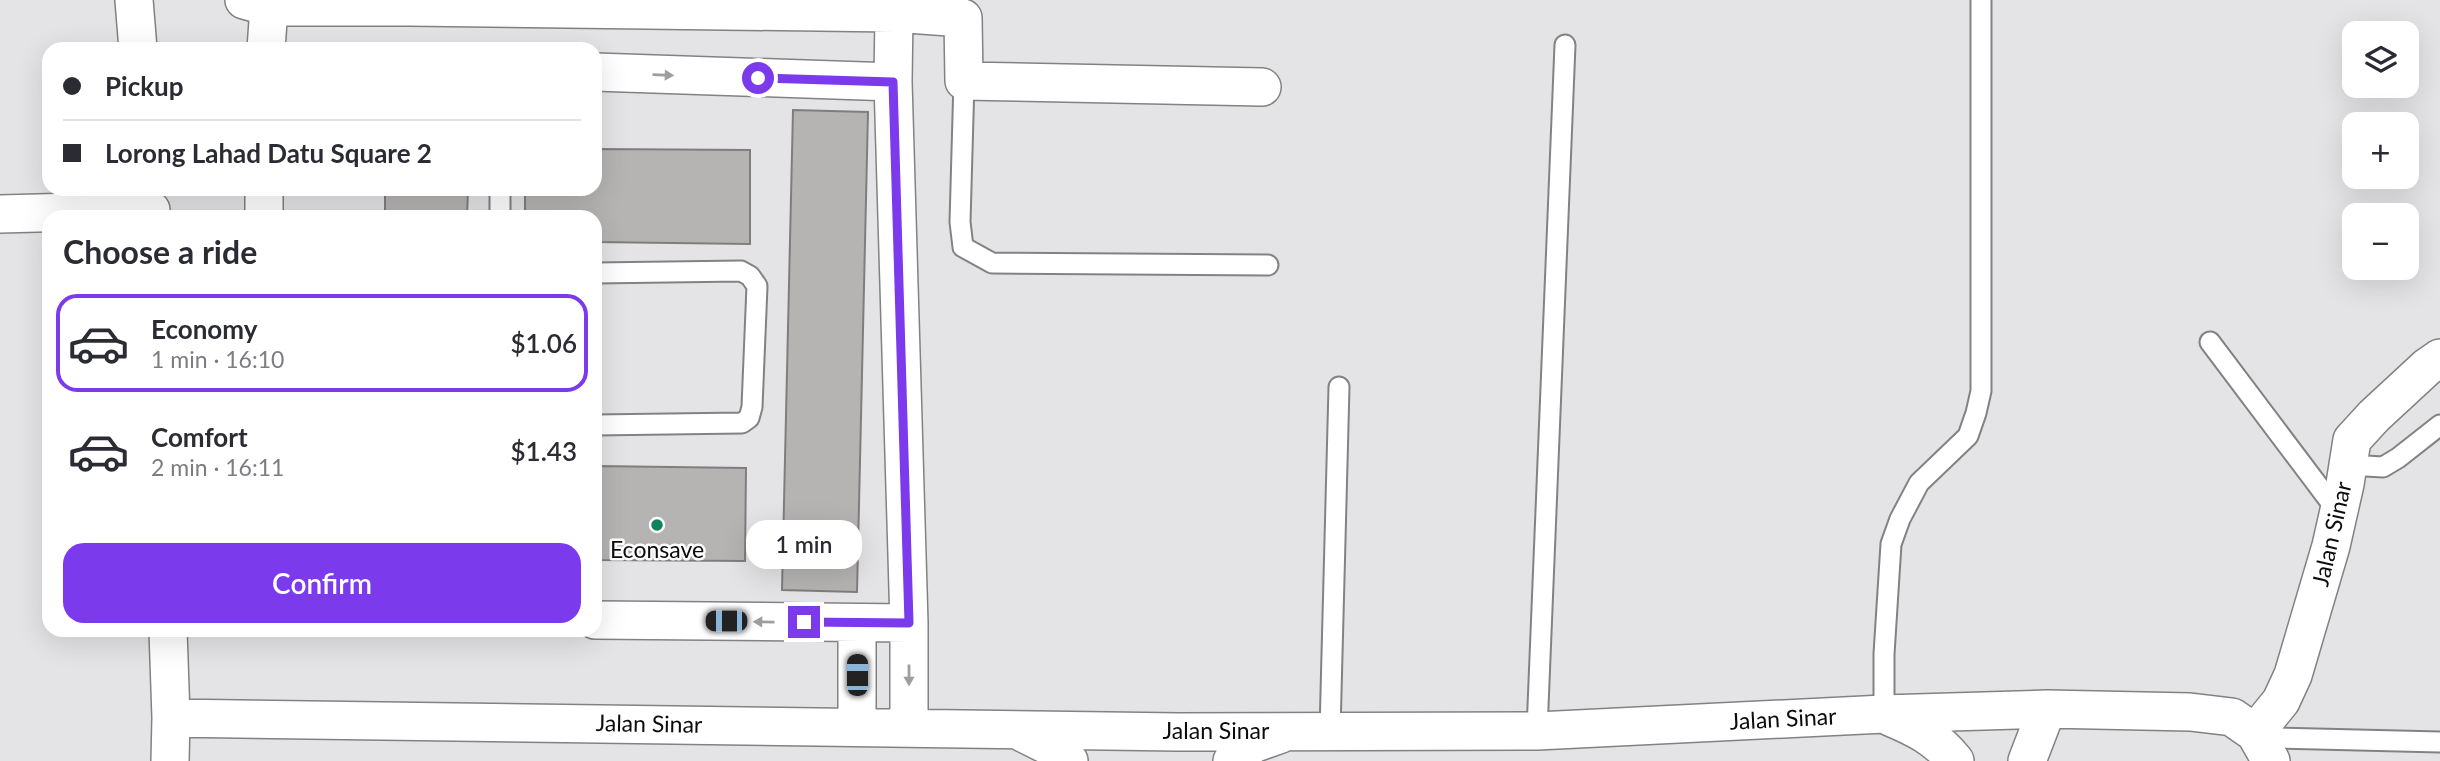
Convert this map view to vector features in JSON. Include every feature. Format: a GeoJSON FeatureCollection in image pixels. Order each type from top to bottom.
{"type":"FeatureCollection","features":[{"type":"Feature","properties":{"kind":"street"},"geometry":{"type":"LineString","coordinates":[[134,0],[137,42]]}},
{"type":"Feature","properties":{"kind":"street"},"geometry":{"type":"LineString","coordinates":[[265,42],[257,4],[406,3],[894,13],[963,9],[964,81],[1262,88]]}},
{"type":"Feature","properties":{"kind":"street"},"geometry":{"type":"LineString","coordinates":[[894,13],[893,82],[909,623],[909,727]]}},
{"type":"Feature","properties":{"kind":"street"},"geometry":{"type":"LineString","coordinates":[[602,72],[893,82]]}},
{"type":"Feature","properties":{"kind":"street"},"geometry":{"type":"LineString","coordinates":[[67,210],[150,205]]}},
{"type":"Feature","properties":{"kind":"street"},"geometry":{"type":"LineString","coordinates":[[0,214],[42,211]]}},
{"type":"Feature","properties":{"kind":"street","name":"Jalan Sinar"},"geometry":{"type":"LineString","coordinates":[[171,719],[909,727],[1016,730],[1132,746],[1178,746],[1292,731],[1537,731],[2047,709],[2190,712],[2232,717],[2263,747],[2293,675],[2315,605],[2339,513],[2352,440],[2374,416],[2440,358]]}},
{"type":"Feature","properties":{"kind":"street"},"geometry":{"type":"LineString","coordinates":[[602,620],[909,623]]}},
{"type":"Feature","properties":{"kind":"street"},"geometry":{"type":"LineString","coordinates":[[857,623],[857,727]]}},
{"type":"Feature","properties":{"kind":"street"},"geometry":{"type":"LineString","coordinates":[[168,637],[170,761]]}},
{"type":"Feature","properties":{"kind":"street"},"geometry":{"type":"LineString","coordinates":[[2027,761],[2047,709]]}},
{"type":"Feature","properties":{"kind":"street"},"geometry":{"type":"LineString","coordinates":[[1884,714],[1923,731],[1941,744],[1955,761]]}},
{"type":"Feature","properties":{"kind":"street"},"geometry":{"type":"LineString","coordinates":[[1016,730],[1051,747],[1069,761]]}},
{"type":"Feature","properties":{"kind":"street"},"geometry":{"type":"LineString","coordinates":[[1233,761],[1253,744],[1292,731]]}},
{"type":"Feature","properties":{"kind":"lane"},"geometry":{"type":"LineString","coordinates":[[1884,714],[1884,654],[1891,544],[1899,519],[1919,482],[1968,436],[1981,391],[1981,0]]}},
{"type":"Feature","properties":{"kind":"lane"},"geometry":{"type":"LineString","coordinates":[[1537,731],[1565,45]]}},
{"type":"Feature","properties":{"kind":"lane"},"geometry":{"type":"LineString","coordinates":[[964,81],[960,222],[963,247],[992,263],[1268,265]]}},
{"type":"Feature","properties":{"kind":"lane"},"geometry":{"type":"LineString","coordinates":[[602,273],[741,271],[750,276],[757,286],[752,407],[749,418],[742,423],[602,425]]}},
{"type":"Feature","properties":{"kind":"lane"},"geometry":{"type":"LineString","coordinates":[[2210,342],[2339,513]]}},
{"type":"Feature","properties":{"kind":"lane"},"geometry":{"type":"LineString","coordinates":[[1330,731],[1339,387]]}},
{"type":"Feature","properties":{"kind":"lane"},"geometry":{"type":"LineString","coordinates":[[2348,465],[2383,467],[2440,425]]}},
{"type":"Feature","properties":{"kind":"lane"},"geometry":{"type":"LineString","coordinates":[[2263,747],[2280,738],[2440,742]]}},
{"type":"Feature","properties":{"kind":"building"},"geometry":{"type":"Polygon","coordinates":[[[793,110],[868,112],[857,592],[782,590],[793,110]]]}},
{"type":"Feature","properties":{"kind":"building"},"geometry":{"type":"Polygon","coordinates":[[[602,149],[750,150],[750,244],[602,242],[602,210],[525,210],[525,196],[602,196],[602,149]]]}},
{"type":"Feature","properties":{"kind":"building"},"geometry":{"type":"Polygon","coordinates":[[[385,196],[468,196],[467,210],[385,210],[385,196]]]}},
{"type":"Feature","properties":{"kind":"building"},"geometry":{"type":"Polygon","coordinates":[[[602,466],[746,468],[745,561],[602,560],[602,466]]]}},
{"type":"Feature","properties":{"kind":"place","name":"Econsave"},"geometry":{"type":"Point","coordinates":[657,525]}},
{"type":"Feature","properties":{"kind":"route"},"geometry":{"type":"LineString","coordinates":[[758,78],[893,82],[909,623],[804,622]]}}]}
